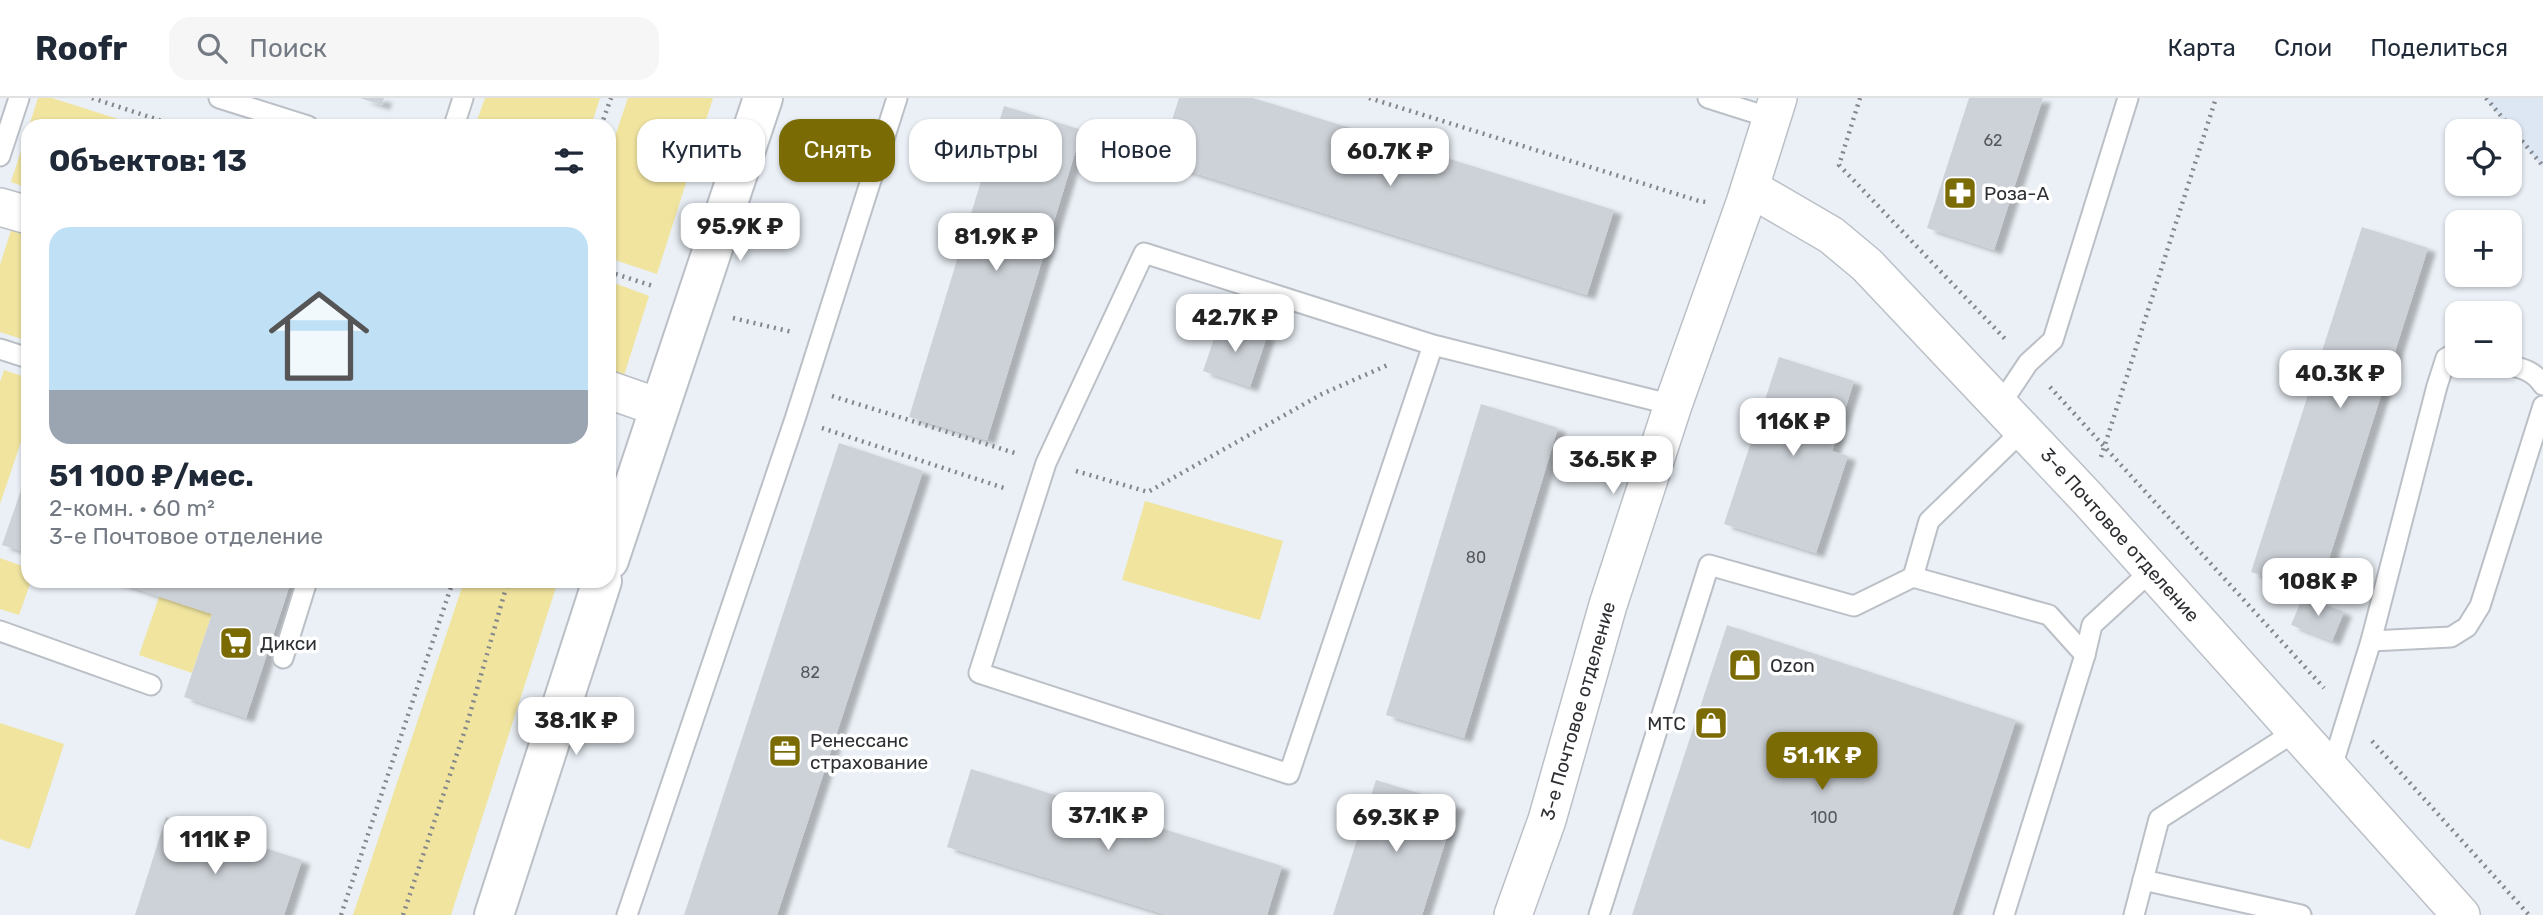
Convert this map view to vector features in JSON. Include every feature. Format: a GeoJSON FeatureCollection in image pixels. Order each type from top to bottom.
{"type":"FeatureCollection","features":[{"type":"Feature","properties":{"kind":"street"},"geometry":{"type":"LineString","coordinates":[[616,538],[762,98]]}},
{"type":"Feature","properties":{"kind":"street","name":"3-е Почтовое отделение"},"geometry":{"type":"LineString","coordinates":[[1513,915],[1546,820],[1608,605],[1673,404],[1747,195],[1774,108]]}},
{"type":"Feature","properties":{"kind":"street","name":"3-е Почтовое отделение"},"geometry":{"type":"LineString","coordinates":[[1747,195],[1831,235],[1867,265],[2088,499],[2461,915]]}},
{"type":"Feature","properties":{"kind":"street"},"geometry":{"type":"LineString","coordinates":[[0,207],[21,213]]}},
{"type":"Feature","properties":{"kind":"street"},"geometry":{"type":"LineString","coordinates":[[616,392],[658,407]]}},
{"type":"Feature","properties":{"kind":"street"},"geometry":{"type":"LineString","coordinates":[[494,915],[600,588]]}},
{"type":"Feature","properties":{"kind":"lane"},"geometry":{"type":"LineString","coordinates":[[0,156],[19,98]]}},
{"type":"Feature","properties":{"kind":"lane"},"geometry":{"type":"LineString","coordinates":[[219,98],[286,119]]}},
{"type":"Feature","properties":{"kind":"lane"},"geometry":{"type":"LineString","coordinates":[[456,119],[463,98]]}},
{"type":"Feature","properties":{"kind":"lane"},"geometry":{"type":"LineString","coordinates":[[627,915],[794,419],[897,98]]}},
{"type":"Feature","properties":{"kind":"lane"},"geometry":{"type":"LineString","coordinates":[[1708,98],[1774,108]]}},
{"type":"Feature","properties":{"kind":"lane"},"geometry":{"type":"LineString","coordinates":[[1913,577],[1929,521],[2011,417],[2028,363],[2053,340],[2129,98]]}},
{"type":"Feature","properties":{"kind":"lane"},"geometry":{"type":"LineString","coordinates":[[1433,345],[1289,774],[979,673],[1046,463],[1144,253],[1433,345],[1673,404]]}},
{"type":"Feature","properties":{"kind":"lane"},"geometry":{"type":"LineString","coordinates":[[0,349],[21,356]]}},
{"type":"Feature","properties":{"kind":"lane"},"geometry":{"type":"LineString","coordinates":[[2331,770],[2371,641],[2445,361]]}},
{"type":"Feature","properties":{"kind":"lane"},"geometry":{"type":"LineString","coordinates":[[2522,368],[2539,377],[2543,385]]}},
{"type":"Feature","properties":{"kind":"lane"},"geometry":{"type":"LineString","coordinates":[[2371,641],[2451,637],[2468,627],[2480,606],[2543,406]]}},
{"type":"Feature","properties":{"kind":"lane"},"geometry":{"type":"LineString","coordinates":[[1599,915],[1709,565],[1854,606],[1913,577],[2049,615],[2085,655]]}},
{"type":"Feature","properties":{"kind":"lane"},"geometry":{"type":"LineString","coordinates":[[2004,915],[2092,625],[2152,570]]}},
{"type":"Feature","properties":{"kind":"lane"},"geometry":{"type":"LineString","coordinates":[[283,658],[305,588]]}},
{"type":"Feature","properties":{"kind":"lane"},"geometry":{"type":"LineString","coordinates":[[0,631],[151,685]]}},
{"type":"Feature","properties":{"kind":"lane"},"geometry":{"type":"LineString","coordinates":[[2134,915],[2159,819],[2296,731]]}},
{"type":"Feature","properties":{"kind":"lane"},"geometry":{"type":"LineString","coordinates":[[2143,880],[2301,915]]}},
{"type":"Feature","properties":{"kind":"path"},"geometry":{"type":"LineString","coordinates":[[92,98],[156,119]]}},
{"type":"Feature","properties":{"kind":"path"},"geometry":{"type":"LineString","coordinates":[[603,119],[611,98]]}},
{"type":"Feature","properties":{"kind":"path"},"geometry":{"type":"LineString","coordinates":[[1369,98],[1699,201],[1747,195]]}},
{"type":"Feature","properties":{"kind":"path"},"geometry":{"type":"LineString","coordinates":[[1860,98],[1839,165],[2105,445],[2529,915]]}},
{"type":"Feature","properties":{"kind":"path"},"geometry":{"type":"LineString","coordinates":[[2088,499],[2216,98]]}},
{"type":"Feature","properties":{"kind":"path"},"geometry":{"type":"LineString","coordinates":[[2486,98],[2543,166]]}},
{"type":"Feature","properties":{"kind":"path"},"geometry":{"type":"LineString","coordinates":[[616,274],[653,286]]}},
{"type":"Feature","properties":{"kind":"path"},"geometry":{"type":"LineString","coordinates":[[727,317],[820,339]]}},
{"type":"Feature","properties":{"kind":"path"},"geometry":{"type":"LineString","coordinates":[[804,388],[1148,492],[1322,394],[1433,345]]}},
{"type":"Feature","properties":{"kind":"path"},"geometry":{"type":"LineString","coordinates":[[794,419],[1035,498]]}},
{"type":"Feature","properties":{"kind":"path"},"geometry":{"type":"LineString","coordinates":[[341,915],[451,588]]}},
{"type":"Feature","properties":{"kind":"path"},"geometry":{"type":"LineString","coordinates":[[403,915],[467,724],[506,588]]}},
{"type":"Feature","properties":{"kind":"shaded area"},"geometry":{"type":"Polygon","coordinates":[[[38,98],[52,98],[118,119],[31,119],[38,98]]]}},
{"type":"Feature","properties":{"kind":"shaded area"},"geometry":{"type":"Polygon","coordinates":[[[485,98],[600,98],[593,119],[478,119],[485,98]]]}},
{"type":"Feature","properties":{"kind":"shaded area"},"geometry":{"type":"Polygon","coordinates":[[[628,98],[713,98],[706,119],[637,119],[637,182],[686,182],[657,274],[616,260],[616,133],[628,98]]]}},
{"type":"Feature","properties":{"kind":"shaded area"},"geometry":{"type":"Polygon","coordinates":[[[2484,98],[2543,98],[2543,168],[2522,143],[2522,119],[2502,119],[2484,98]]]}},
{"type":"Feature","properties":{"kind":"shaded area"},"geometry":{"type":"Polygon","coordinates":[[[21,151],[21,186],[11,182],[21,151]]]}},
{"type":"Feature","properties":{"kind":"shaded area"},"geometry":{"type":"Polygon","coordinates":[[[13,224],[21,227],[21,339],[0,332],[0,265],[13,224]]]}},
{"type":"Feature","properties":{"kind":"shaded area"},"geometry":{"type":"Polygon","coordinates":[[[616,284],[649,296],[622,382],[616,380],[616,284]]]}},
{"type":"Feature","properties":{"kind":"shaded area"},"geometry":{"type":"Polygon","coordinates":[[[4,370],[21,376],[21,442],[0,504],[0,382],[4,370]]]}},
{"type":"Feature","properties":{"kind":"shaded area"},"geometry":{"type":"Polygon","coordinates":[[[1145,501],[1283,541],[1260,620],[1122,580],[1145,501]]]}},
{"type":"Feature","properties":{"kind":"shaded area"},"geometry":{"type":"Polygon","coordinates":[[[0,558],[21,566],[21,588],[29,588],[19,615],[0,609],[0,558]]]}},
{"type":"Feature","properties":{"kind":"shaded area"},"geometry":{"type":"Polygon","coordinates":[[[462,588],[556,588],[451,915],[353,915],[462,588]]]}},
{"type":"Feature","properties":{"kind":"shaded area"},"geometry":{"type":"Polygon","coordinates":[[[159,597],[212,614],[192,673],[139,655],[159,597]]]}},
{"type":"Feature","properties":{"kind":"shaded area"},"geometry":{"type":"Polygon","coordinates":[[[0,723],[64,744],[30,849],[0,839],[0,723]]]}},
{"type":"Feature","properties":{"kind":"building"},"geometry":{"type":"Polygon","coordinates":[[[360,98],[384,98],[382,105],[360,98]]]}},
{"type":"Feature","properties":{"kind":"building"},"geometry":{"type":"Polygon","coordinates":[[[1179,98],[1253,98],[1614,210],[1587,295],[1196,173],[1196,119],[1172,119],[1179,98]]]}},
{"type":"Feature","properties":{"kind":"building"},"geometry":{"type":"Polygon","coordinates":[[[1969,98],[2043,98],[1994,250],[1927,228],[1969,98]]]}},
{"type":"Feature","properties":{"kind":"building"},"geometry":{"type":"Polygon","coordinates":[[[1004,106],[1046,119],[1000,119],[1004,106]]]}},
{"type":"Feature","properties":{"kind":"building"},"geometry":{"type":"Polygon","coordinates":[[[1062,124],[1076,128],[1076,150],[987,440],[909,417],[981,182],[1062,182],[1062,124]]]}},
{"type":"Feature","properties":{"kind":"building"},"geometry":{"type":"Polygon","coordinates":[[[2362,227],[2428,248],[2318,593],[2251,572],[2362,227]]]}},
{"type":"Feature","properties":{"kind":"building"},"geometry":{"type":"Polygon","coordinates":[[[1220,321],[1267,336],[1250,387],[1203,371],[1220,321]]]}},
{"type":"Feature","properties":{"kind":"building"},"geometry":{"type":"Polygon","coordinates":[[[1779,357],[1854,381],[1832,451],[1848,456],[1816,553],[1724,524],[1779,357]]]}},
{"type":"Feature","properties":{"kind":"building"},"geometry":{"type":"Polygon","coordinates":[[[1481,404],[1558,428],[1464,738],[1386,715],[1481,404]]]}},
{"type":"Feature","properties":{"kind":"building"},"geometry":{"type":"Polygon","coordinates":[[[839,443],[923,471],[777,915],[684,915],[839,443]]]}},
{"type":"Feature","properties":{"kind":"building"},"geometry":{"type":"Polygon","coordinates":[[[21,490],[21,551],[2,545],[21,490]]]}},
{"type":"Feature","properties":{"kind":"building","name":"Дикси"},"geometry":{"type":"Polygon","coordinates":[[[134,588],[289,588],[246,718],[184,697],[212,614],[134,588]]]}},
{"type":"Feature","properties":{"kind":"building"},"geometry":{"type":"Polygon","coordinates":[[[2303,596],[2344,612],[2332,641],[2291,625],[2303,596]]]}},
{"type":"Feature","properties":{"kind":"building"},"geometry":{"type":"Polygon","coordinates":[[[1727,625],[2016,720],[1952,915],[1632,915],[1727,625]]]}},
{"type":"Feature","properties":{"kind":"building"},"geometry":{"type":"Polygon","coordinates":[[[971,769],[1282,866],[1267,915],[1167,915],[947,847],[971,769]]]}},
{"type":"Feature","properties":{"kind":"building"},"geometry":{"type":"Polygon","coordinates":[[[1376,780],[1457,805],[1422,915],[1333,915],[1376,780]]]}},
{"type":"Feature","properties":{"kind":"building"},"geometry":{"type":"Polygon","coordinates":[[[166,817],[302,860],[284,915],[135,915],[166,817]]]}},
{"type":"Feature","properties":{"kind":"place","name":"Роза-А"},"geometry":{"type":"Point","coordinates":[1960,193]}},
{"type":"Feature","properties":{"kind":"place","name":"Дикси"},"geometry":{"type":"Point","coordinates":[236,643]}},
{"type":"Feature","properties":{"kind":"place","name":"Ozon"},"geometry":{"type":"Point","coordinates":[1745,665]}},
{"type":"Feature","properties":{"kind":"place","name":"МТС"},"geometry":{"type":"Point","coordinates":[1711,723]}},
{"type":"Feature","properties":{"kind":"place","name":"Ренессанс страхование"},"geometry":{"type":"Point","coordinates":[785,751]}}]}
